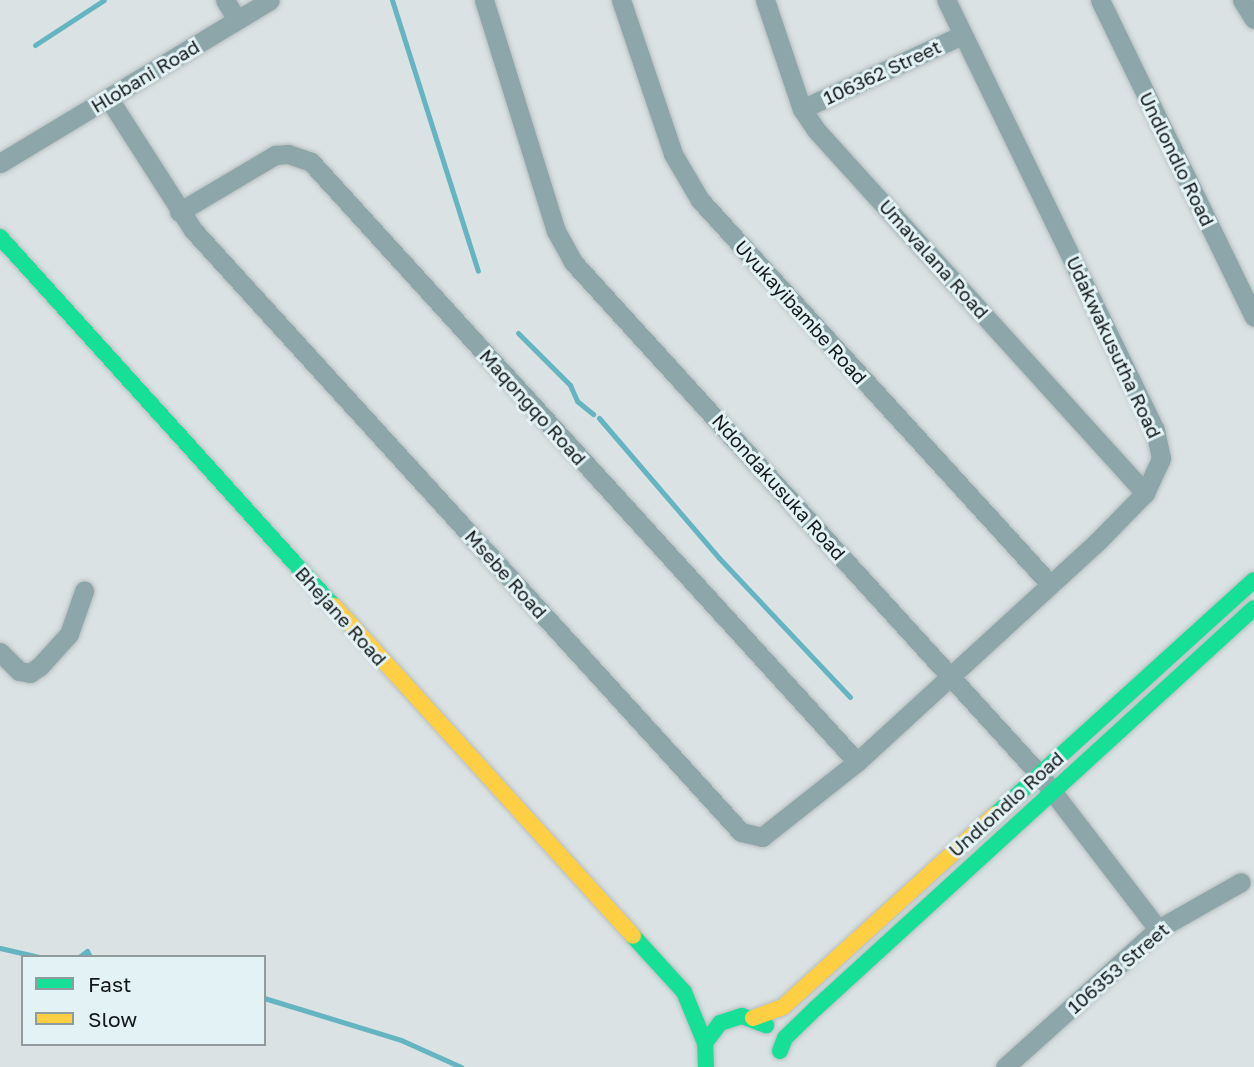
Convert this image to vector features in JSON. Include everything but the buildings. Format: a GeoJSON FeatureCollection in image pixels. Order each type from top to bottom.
{"type":"FeatureCollection","features":[{"type":"Feature","properties":{"kind":"main road","name":"Bhejane Road"},"geometry":{"type":"LineString","coordinates":[[0,237],[684,992],[735,1016]]}},
{"type":"Feature","properties":{"kind":"main road","name":"Undlondlo Road"},"geometry":{"type":"LineString","coordinates":[[753,1017],[783,1007],[1254,580]]}},
{"type":"Feature","properties":{"kind":"main road","name":"Undlondlo Road"},"geometry":{"type":"LineString","coordinates":[[779,1061],[797,1026],[1254,608]]}},
{"type":"Feature","properties":{"kind":"main road","name":"Bhejane Road"},"geometry":{"type":"LineString","coordinates":[[684,992],[703,1057]]}},
{"type":"Feature","properties":{"kind":"main road"},"geometry":{"type":"LineString","coordinates":[[703,1057],[720,1023],[735,1016],[753,1017],[774,1034],[779,1061]]}},
{"type":"Feature","properties":{"kind":"street"},"geometry":{"type":"LineString","coordinates":[[225,0],[237,20]]}},
{"type":"Feature","properties":{"kind":"street","name":"Hlobani Road"},"geometry":{"type":"LineString","coordinates":[[0,163],[9,150],[108,99],[270,0]]}},
{"type":"Feature","properties":{"kind":"street","name":"Ndondakusuka Road"},"geometry":{"type":"LineString","coordinates":[[484,0],[556,231],[573,262],[1039,774],[1158,929]]}},
{"type":"Feature","properties":{"kind":"street","name":"Uvukayibambe Road"},"geometry":{"type":"LineString","coordinates":[[621,0],[673,154],[700,200],[1049,583]]}},
{"type":"Feature","properties":{"kind":"street","name":"Umavalana Road"},"geometry":{"type":"LineString","coordinates":[[765,0],[802,109],[1145,493]]}},
{"type":"Feature","properties":{"kind":"street","name":"Udakwakusutha Road"},"geometry":{"type":"LineString","coordinates":[[946,0],[1155,430],[1161,458],[1145,493],[952,676]]}},
{"type":"Feature","properties":{"kind":"street","name":"Undlondlo Road"},"geometry":{"type":"LineString","coordinates":[[1100,0],[1254,317]]}},
{"type":"Feature","properties":{"kind":"street"},"geometry":{"type":"LineString","coordinates":[[1242,0],[1254,19]]}},
{"type":"Feature","properties":{"kind":"street","name":"106362 Street"},"geometry":{"type":"LineString","coordinates":[[802,109],[962,34]]}},
{"type":"Feature","properties":{"kind":"street","name":"Msebe Road"},"geometry":{"type":"LineString","coordinates":[[108,99],[179,212],[740,832],[753,838],[768,835],[857,762],[952,676]]}},
{"type":"Feature","properties":{"kind":"street","name":"Maqongqo Road"},"geometry":{"type":"LineString","coordinates":[[179,212],[275,155],[288,154],[311,162],[857,762]]}},
{"type":"Feature","properties":{"kind":"street"},"geometry":{"type":"LineString","coordinates":[[0,652],[19,671],[30,673],[40,666],[69,634],[84,591]]}},
{"type":"Feature","properties":{"kind":"street","name":"106353 Street"},"geometry":{"type":"LineString","coordinates":[[1004,1067],[1158,929],[1241,882]]}},
{"type":"Feature","properties":{"kind":"waterway"},"geometry":{"type":"LineString","coordinates":[[35,45],[104,0]]}},
{"type":"Feature","properties":{"kind":"waterway"},"geometry":{"type":"LineString","coordinates":[[392,0],[478,271]]}},
{"type":"Feature","properties":{"kind":"waterway"},"geometry":{"type":"LineString","coordinates":[[518,333],[570,385],[577,401],[593,414]]}},
{"type":"Feature","properties":{"kind":"waterway"},"geometry":{"type":"LineString","coordinates":[[599,418],[719,558],[850,697]]}},
{"type":"Feature","properties":{"kind":"waterway"},"geometry":{"type":"LineString","coordinates":[[0,948],[30,955]]}},
{"type":"Feature","properties":{"kind":"waterway"},"geometry":{"type":"LineString","coordinates":[[82,955],[87,951],[89,955]]}},
{"type":"Feature","properties":{"kind":"waterway"},"geometry":{"type":"LineString","coordinates":[[266,999],[401,1040],[461,1067]]}},
{"type":"Feature","properties":{"kind":"traffic: fast"},"geometry":{"type":"LineString","coordinates":[[0,237],[334,606]]}},
{"type":"Feature","properties":{"kind":"traffic: fast"},"geometry":{"type":"LineString","coordinates":[[996,814],[1254,580]]}},
{"type":"Feature","properties":{"kind":"traffic: fast"},"geometry":{"type":"LineString","coordinates":[[780,1051],[785,1038],[816,1008],[1254,608]]}},
{"type":"Feature","properties":{"kind":"traffic: fast"},"geometry":{"type":"LineString","coordinates":[[633,936],[684,992],[705,1043]]}},
{"type":"Feature","properties":{"kind":"traffic: fast"},"geometry":{"type":"LineString","coordinates":[[706,1067],[705,1043],[720,1023],[742,1016],[766,1025]]}},
{"type":"Feature","properties":{"kind":"traffic: slow"},"geometry":{"type":"LineString","coordinates":[[334,606],[633,936]]}},
{"type":"Feature","properties":{"kind":"traffic: slow"},"geometry":{"type":"LineString","coordinates":[[753,1018],[783,1007],[996,814]]}}]}
